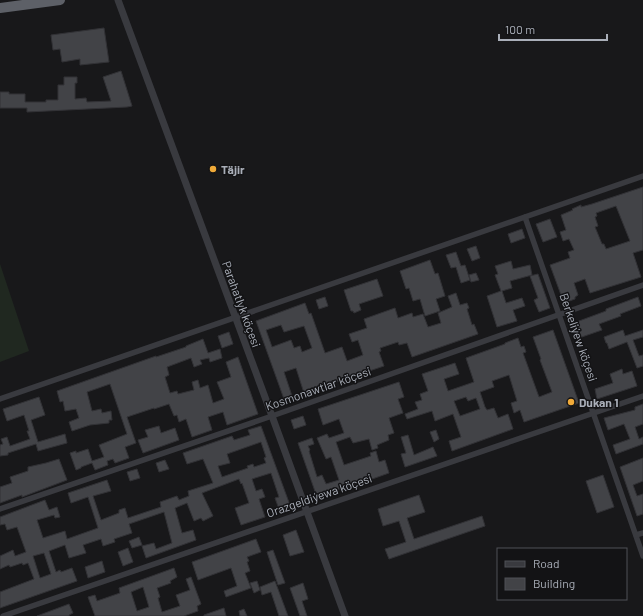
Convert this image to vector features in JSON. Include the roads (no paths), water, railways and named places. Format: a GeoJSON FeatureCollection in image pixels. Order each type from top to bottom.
{"type":"FeatureCollection","features":[{"type":"Feature","properties":{"kind":"highway"},"geometry":{"type":"LineString","coordinates":[[0,8],[60,0]]}},
{"type":"Feature","properties":{"kind":"street","name":"Parahatlyk köçesi"},"geometry":{"type":"LineString","coordinates":[[118,0],[272,416],[344,616]]}},
{"type":"Feature","properties":{"kind":"street"},"geometry":{"type":"LineString","coordinates":[[0,399],[643,176]]}},
{"type":"Feature","properties":{"kind":"street","name":"Berkeliýew köçesi"},"geometry":{"type":"LineString","coordinates":[[525,217],[643,556]]}},
{"type":"Feature","properties":{"kind":"street","name":"Kosmonawtlar köçesi"},"geometry":{"type":"LineString","coordinates":[[0,509],[272,416],[643,285]]}},
{"type":"Feature","properties":{"kind":"street","name":"Orazgeldiýewa köçesi"},"geometry":{"type":"LineString","coordinates":[[3,616],[643,396]]}},
{"type":"Feature","properties":{"kind":"street"},"geometry":{"type":"LineString","coordinates":[[636,535],[643,533]]}},
{"type":"Feature","properties":{"kind":"place","name":"Täjir"},"geometry":{"type":"Point","coordinates":[213,169]}},
{"type":"Feature","properties":{"kind":"place","name":"Dukan 1"},"geometry":{"type":"Point","coordinates":[571,402]}}]}
